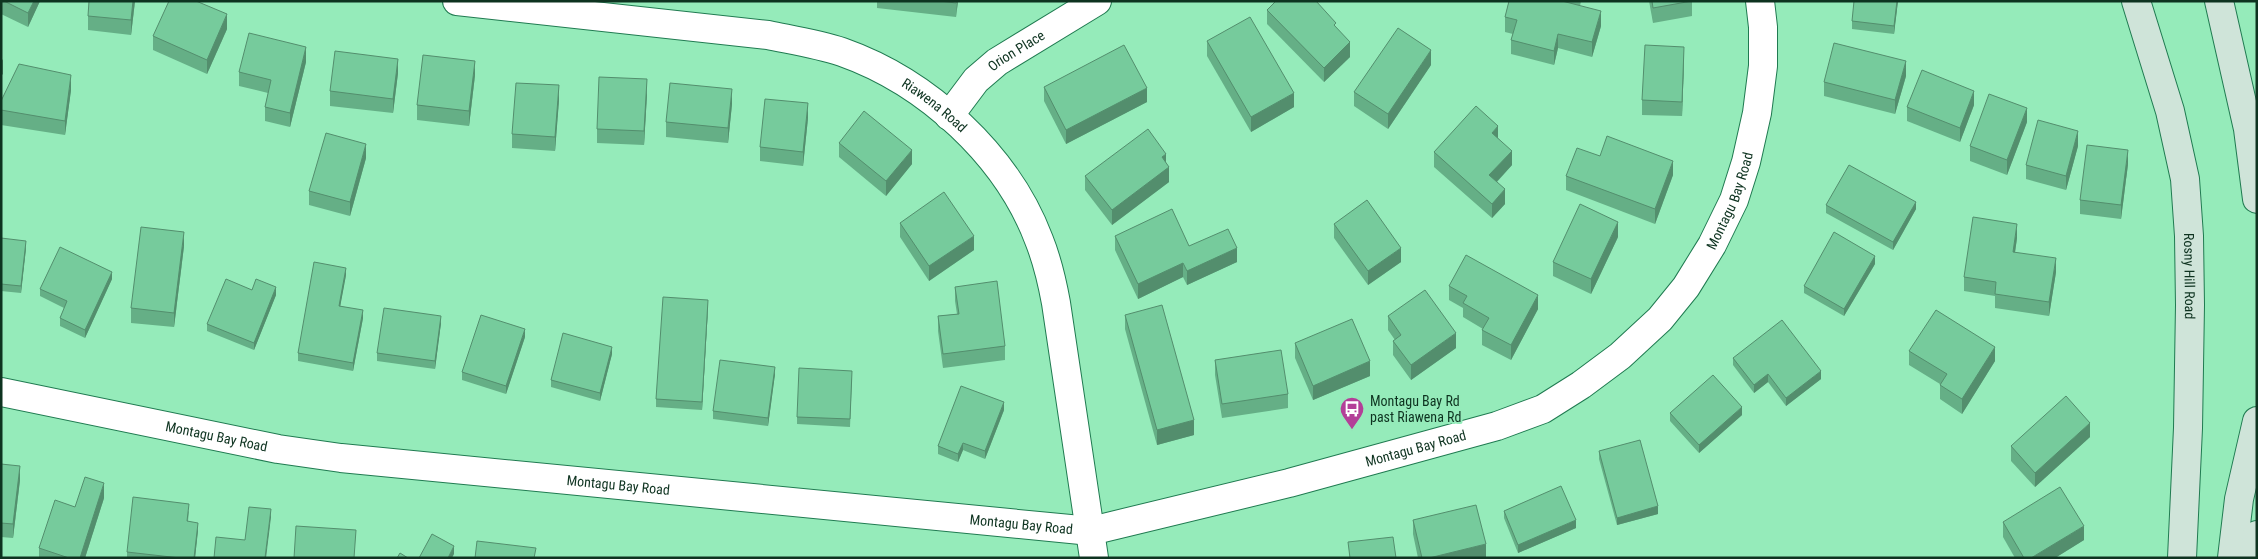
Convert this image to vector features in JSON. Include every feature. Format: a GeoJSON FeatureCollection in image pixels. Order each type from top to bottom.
{"type":"FeatureCollection","features":[{"type":"Feature","properties":{"kind":"main road","name":"Rosny Hill Road"},"geometry":{"type":"LineString","coordinates":[[2136,1],[2170,111],[2185,179],[2189,236],[2190,305],[2188,428],[2182,558]]}},
{"type":"Feature","properties":{"kind":"main road"},"geometry":{"type":"LineString","coordinates":[[2219,1],[2248,129],[2257,199]]}},
{"type":"Feature","properties":{"kind":"main road"},"geometry":{"type":"LineString","coordinates":[[2232,558],[2239,499],[2257,421]]}},
{"type":"Feature","properties":{"kind":"main road"},"geometry":{"type":"LineString","coordinates":[[2256,558],[2257,535]]}},
{"type":"Feature","properties":{"kind":"street","name":"Riawena Road"},"geometry":{"type":"LineString","coordinates":[[457,1],[768,35],[806,43],[842,52],[883,70],[917,90],[949,116],[1004,174],[1023,206],[1039,240],[1051,278],[1056,302],[1094,558]]}},
{"type":"Feature","properties":{"kind":"street","name":"Orion Place"},"geometry":{"type":"LineString","coordinates":[[949,116],[976,80],[997,62],[1096,1]]}},
{"type":"Feature","properties":{"kind":"street","name":"Montagu Bay Road"},"geometry":{"type":"LineString","coordinates":[[1,392],[278,449],[341,458],[1091,530],[1289,483],[1497,426],[1543,409],[1581,386],[1620,356],[1660,319],[1686,287],[1712,244],[1734,200],[1746,162],[1757,114],[1763,66],[1763,27],[1760,1]]}},
{"type":"Feature","properties":{"kind":"building"},"geometry":{"type":"Polygon","coordinates":[[[4,1],[34,1],[28,13],[4,1]]]}},
{"type":"Feature","properties":{"kind":"building"},"geometry":{"type":"Polygon","coordinates":[[[89,1],[133,1],[131,20],[88,16],[89,1]]]}},
{"type":"Feature","properties":{"kind":"building"},"geometry":{"type":"Polygon","coordinates":[[[169,1],[196,1],[227,14],[207,60],[153,36],[169,1]]]}},
{"type":"Feature","properties":{"kind":"building"},"geometry":{"type":"Polygon","coordinates":[[[940,1],[957,1],[956,3],[940,1]]]}},
{"type":"Feature","properties":{"kind":"building"},"geometry":{"type":"Polygon","coordinates":[[[1276,1],[1316,1],[1350,42],[1324,68],[1267,10],[1276,1]]]}},
{"type":"Feature","properties":{"kind":"building"},"geometry":{"type":"Polygon","coordinates":[[[1509,1],[1562,1],[1601,11],[1592,42],[1558,34],[1554,51],[1511,40],[1517,20],[1505,17],[1509,1]]]}},
{"type":"Feature","properties":{"kind":"building"},"geometry":{"type":"Polygon","coordinates":[[[1652,1],[1692,1],[1653,8],[1652,1]]]}},
{"type":"Feature","properties":{"kind":"building"},"geometry":{"type":"Polygon","coordinates":[[[1854,1],[1897,1],[1894,26],[1852,21],[1854,1]]]}},
{"type":"Feature","properties":{"kind":"building"},"geometry":{"type":"Polygon","coordinates":[[[1250,17],[1294,93],[1251,117],[1207,41],[1250,17]]]}},
{"type":"Feature","properties":{"kind":"building"},"geometry":{"type":"Polygon","coordinates":[[[1398,28],[1431,50],[1388,114],[1354,92],[1398,28]]]}},
{"type":"Feature","properties":{"kind":"building"},"geometry":{"type":"Polygon","coordinates":[[[249,33],[306,47],[290,113],[265,107],[271,80],[239,72],[249,33]]]}},
{"type":"Feature","properties":{"kind":"building"},"geometry":{"type":"Polygon","coordinates":[[[1834,43],[1906,61],[1895,100],[1824,82],[1834,43]]]}},
{"type":"Feature","properties":{"kind":"building"},"geometry":{"type":"Polygon","coordinates":[[[1124,45],[1147,88],[1066,130],[1044,87],[1124,45]]]}},
{"type":"Feature","properties":{"kind":"building"},"geometry":{"type":"Polygon","coordinates":[[[1645,45],[1684,47],[1682,102],[1642,100],[1645,45]]]}},
{"type":"Feature","properties":{"kind":"building"},"geometry":{"type":"Polygon","coordinates":[[[335,51],[398,59],[393,99],[330,91],[335,51]]]}},
{"type":"Feature","properties":{"kind":"building"},"geometry":{"type":"Polygon","coordinates":[[[423,55],[475,61],[469,111],[417,105],[423,55]]]}},
{"type":"Feature","properties":{"kind":"building"},"geometry":{"type":"Polygon","coordinates":[[[19,64],[71,75],[65,121],[1,110],[1,101],[19,64]]]}},
{"type":"Feature","properties":{"kind":"building"},"geometry":{"type":"Polygon","coordinates":[[[1922,70],[1974,91],[1960,128],[1907,107],[1922,70]]]}},
{"type":"Feature","properties":{"kind":"building"},"geometry":{"type":"Polygon","coordinates":[[[599,77],[647,79],[644,131],[597,129],[599,77]]]}},
{"type":"Feature","properties":{"kind":"building"},"geometry":{"type":"Polygon","coordinates":[[[516,83],[559,85],[555,137],[512,134],[516,83]]]}},
{"type":"Feature","properties":{"kind":"building"},"geometry":{"type":"Polygon","coordinates":[[[670,83],[732,89],[728,128],[666,122],[670,83]]]}},
{"type":"Feature","properties":{"kind":"building"},"geometry":{"type":"Polygon","coordinates":[[[1989,94],[2027,108],[2007,160],[1970,146],[1989,94]]]}},
{"type":"Feature","properties":{"kind":"building"},"geometry":{"type":"Polygon","coordinates":[[[765,99],[808,103],[803,152],[760,147],[765,99]]]}},
{"type":"Feature","properties":{"kind":"building"},"geometry":{"type":"Polygon","coordinates":[[[1476,106],[1498,126],[1492,133],[1512,151],[1489,175],[1505,189],[1492,204],[1434,152],[1476,106]]]}},
{"type":"Feature","properties":{"kind":"building"},"geometry":{"type":"Polygon","coordinates":[[[864,111],[912,150],[886,181],[839,143],[864,111]]]}},
{"type":"Feature","properties":{"kind":"building"},"geometry":{"type":"Polygon","coordinates":[[[2038,120],[2078,131],[2066,176],[2026,165],[2038,120]]]}},
{"type":"Feature","properties":{"kind":"building"},"geometry":{"type":"Polygon","coordinates":[[[1148,129],[1166,154],[1162,157],[1169,167],[1112,210],[1085,176],[1148,129]]]}},
{"type":"Feature","properties":{"kind":"building"},"geometry":{"type":"Polygon","coordinates":[[[326,133],[366,144],[350,202],[309,191],[326,133]]]}},
{"type":"Feature","properties":{"kind":"building"},"geometry":{"type":"Polygon","coordinates":[[[1607,136],[1673,161],[1655,209],[1566,176],[1577,148],[1600,156],[1607,136]]]}},
{"type":"Feature","properties":{"kind":"building"},"geometry":{"type":"Polygon","coordinates":[[[2087,145],[2128,150],[2121,205],[2080,200],[2087,145]]]}},
{"type":"Feature","properties":{"kind":"building"},"geometry":{"type":"Polygon","coordinates":[[[1849,165],[1916,202],[1893,242],[1826,205],[1849,165]]]}},
{"type":"Feature","properties":{"kind":"building"},"geometry":{"type":"Polygon","coordinates":[[[944,192],[974,236],[929,266],[900,223],[944,192]]]}},
{"type":"Feature","properties":{"kind":"building"},"geometry":{"type":"Polygon","coordinates":[[[1367,200],[1401,248],[1368,271],[1334,224],[1367,200]]]}},
{"type":"Feature","properties":{"kind":"building"},"geometry":{"type":"Polygon","coordinates":[[[1580,204],[1618,222],[1591,279],[1553,262],[1580,204]]]}},
{"type":"Feature","properties":{"kind":"building"},"geometry":{"type":"Polygon","coordinates":[[[1172,209],[1189,246],[1228,229],[1237,248],[1187,271],[1183,263],[1138,284],[1115,236],[1172,209]]]}},
{"type":"Feature","properties":{"kind":"building"},"geometry":{"type":"Polygon","coordinates":[[[1973,217],[2017,224],[2013,252],[2056,258],[2049,302],[1995,294],[1996,282],[1964,277],[1973,217]]]}},
{"type":"Feature","properties":{"kind":"building"},"geometry":{"type":"Polygon","coordinates":[[[141,227],[184,232],[174,313],[131,308],[141,227]]]}},
{"type":"Feature","properties":{"kind":"building"},"geometry":{"type":"Polygon","coordinates":[[[1834,232],[1875,256],[1844,309],[1804,286],[1834,232]]]}},
{"type":"Feature","properties":{"kind":"building"},"geometry":{"type":"Polygon","coordinates":[[[1,238],[26,241],[21,286],[1,284],[1,238]]]}},
{"type":"Feature","properties":{"kind":"building"},"geometry":{"type":"Polygon","coordinates":[[[60,247],[112,272],[85,330],[60,318],[67,301],[40,289],[60,247]]]}},
{"type":"Feature","properties":{"kind":"building"},"geometry":{"type":"Polygon","coordinates":[[[1466,255],[1538,295],[1511,345],[1482,330],[1489,318],[1463,303],[1467,296],[1449,286],[1466,255]]]}},
{"type":"Feature","properties":{"kind":"building"},"geometry":{"type":"Polygon","coordinates":[[[314,262],[346,268],[339,306],[363,310],[353,363],[298,353],[314,262]]]}},
{"type":"Feature","properties":{"kind":"building"},"geometry":{"type":"Polygon","coordinates":[[[226,279],[252,290],[256,279],[276,287],[254,343],[207,324],[226,279]]]}},
{"type":"Feature","properties":{"kind":"building"},"geometry":{"type":"Polygon","coordinates":[[[997,281],[1005,346],[943,354],[938,316],[959,314],[955,287],[997,281]]]}},
{"type":"Feature","properties":{"kind":"building"},"geometry":{"type":"Polygon","coordinates":[[[1425,290],[1456,333],[1411,365],[1393,341],[1401,335],[1388,316],[1425,290]]]}},
{"type":"Feature","properties":{"kind":"building"},"geometry":{"type":"Polygon","coordinates":[[[663,297],[708,300],[702,402],[656,399],[663,297]]]}},
{"type":"Feature","properties":{"kind":"building"},"geometry":{"type":"Polygon","coordinates":[[[1162,305],[1194,420],[1157,430],[1125,315],[1162,305]]]}},
{"type":"Feature","properties":{"kind":"building"},"geometry":{"type":"Polygon","coordinates":[[[384,308],[441,316],[435,361],[377,353],[384,308]]]}},
{"type":"Feature","properties":{"kind":"building"},"geometry":{"type":"Polygon","coordinates":[[[1936,310],[1995,347],[1962,399],[1940,385],[1947,374],[1909,351],[1936,310]]]}},
{"type":"Feature","properties":{"kind":"building"},"geometry":{"type":"Polygon","coordinates":[[[481,315],[525,329],[506,386],[462,372],[481,315]]]}},
{"type":"Feature","properties":{"kind":"building"},"geometry":{"type":"Polygon","coordinates":[[[1352,319],[1370,361],[1313,386],[1295,343],[1352,319]]]}},
{"type":"Feature","properties":{"kind":"building"},"geometry":{"type":"Polygon","coordinates":[[[1782,320],[1821,371],[1786,398],[1768,374],[1754,385],[1733,358],[1782,320]]]}},
{"type":"Feature","properties":{"kind":"building"},"geometry":{"type":"Polygon","coordinates":[[[563,333],[612,347],[600,393],[551,380],[563,333]]]}},
{"type":"Feature","properties":{"kind":"building"},"geometry":{"type":"Polygon","coordinates":[[[1281,350],[1288,394],[1222,404],[1215,360],[1281,350]]]}},
{"type":"Feature","properties":{"kind":"building"},"geometry":{"type":"Polygon","coordinates":[[[720,360],[775,367],[768,418],[713,411],[720,360]]]}},
{"type":"Feature","properties":{"kind":"building"},"geometry":{"type":"Polygon","coordinates":[[[799,368],[852,371],[850,419],[797,417],[799,368]]]}},
{"type":"Feature","properties":{"kind":"building"},"geometry":{"type":"Polygon","coordinates":[[[1713,375],[1742,407],[1699,445],[1670,413],[1713,375]]]}},
{"type":"Feature","properties":{"kind":"building"},"geometry":{"type":"Polygon","coordinates":[[[961,386],[1004,402],[985,451],[963,443],[958,454],[938,446],[961,386]]]}},
{"type":"Feature","properties":{"kind":"building"},"geometry":{"type":"Polygon","coordinates":[[[2066,396],[2090,423],[2035,473],[2011,446],[2066,396]]]}},
{"type":"Feature","properties":{"kind":"building"},"geometry":{"type":"Polygon","coordinates":[[[1640,440],[1658,506],[1617,518],[1599,451],[1640,440]]]}},
{"type":"Feature","properties":{"kind":"building"},"geometry":{"type":"Polygon","coordinates":[[[1,464],[20,466],[13,524],[1,523],[1,464]]]}},
{"type":"Feature","properties":{"kind":"building"},"geometry":{"type":"Polygon","coordinates":[[[85,477],[104,483],[80,558],[69,558],[39,548],[55,500],[75,507],[85,477]]]}},
{"type":"Feature","properties":{"kind":"building"},"geometry":{"type":"Polygon","coordinates":[[[1561,486],[1576,520],[1518,545],[1504,511],[1561,486]]]}},
{"type":"Feature","properties":{"kind":"building"},"geometry":{"type":"Polygon","coordinates":[[[2060,487],[2084,526],[2031,558],[2024,558],[2003,522],[2060,487]]]}},
{"type":"Feature","properties":{"kind":"building"},"geometry":{"type":"Polygon","coordinates":[[[133,497],[189,504],[187,521],[198,523],[194,558],[127,552],[133,497]]]}},
{"type":"Feature","properties":{"kind":"building"},"geometry":{"type":"Polygon","coordinates":[[[1476,505],[1486,544],[1422,558],[1413,520],[1476,505]]]}},
{"type":"Feature","properties":{"kind":"building"},"geometry":{"type":"Polygon","coordinates":[[[249,507],[271,509],[265,558],[214,558],[216,537],[245,540],[249,507]]]}},
{"type":"Feature","properties":{"kind":"building"},"geometry":{"type":"Polygon","coordinates":[[[296,526],[356,530],[354,558],[294,558],[296,526]]]}},
{"type":"Feature","properties":{"kind":"building"},"geometry":{"type":"Polygon","coordinates":[[[432,534],[454,546],[448,558],[419,558],[432,534]]]}},
{"type":"Feature","properties":{"kind":"building"},"geometry":{"type":"Polygon","coordinates":[[[1393,537],[1396,558],[1350,558],[1348,542],[1393,537]]]}},
{"type":"Feature","properties":{"kind":"building"},"geometry":{"type":"Polygon","coordinates":[[[477,541],[536,548],[534,558],[475,558],[477,541]]]}},
{"type":"Feature","properties":{"kind":"building"},"geometry":{"type":"Polygon","coordinates":[[[400,553],[408,558],[397,558],[400,553]]]}},
{"type":"Feature","properties":{"kind":"place","name":"Montagu Bay Rd past Riawena Rd"},"geometry":{"type":"Point","coordinates":[1352,430]}}]}
